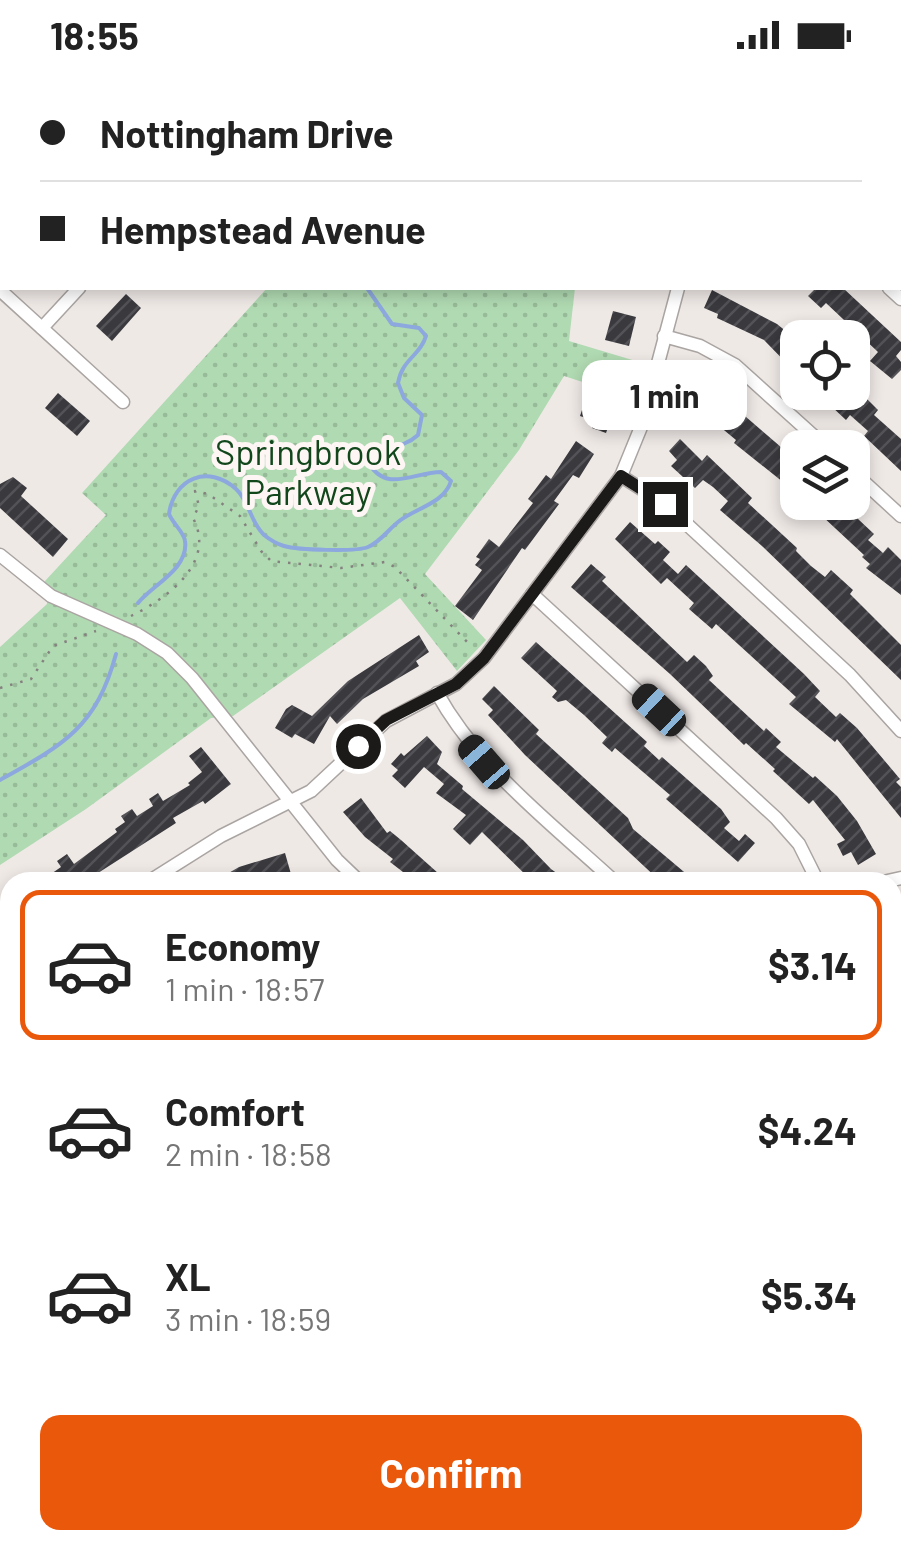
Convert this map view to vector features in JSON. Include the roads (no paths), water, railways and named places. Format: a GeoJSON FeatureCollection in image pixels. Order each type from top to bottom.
{"type":"FeatureCollection","features":[{"type":"Feature","properties":{"kind":"street"},"geometry":{"type":"LineString","coordinates":[[0,290],[123,402]]}},
{"type":"Feature","properties":{"kind":"street"},"geometry":{"type":"LineString","coordinates":[[42,328],[78,290]]}},
{"type":"Feature","properties":{"kind":"street"},"geometry":{"type":"LineString","coordinates":[[164,872],[221,836],[291,803],[328,778],[386,720],[456,684],[484,658],[621,476],[641,427],[677,290]]}},
{"type":"Feature","properties":{"kind":"street"},"geometry":{"type":"LineString","coordinates":[[664,336],[700,346],[735,365],[807,430]]}},
{"type":"Feature","properties":{"kind":"street"},"geometry":{"type":"LineString","coordinates":[[621,476],[665,504],[850,675],[901,730]]}},
{"type":"Feature","properties":{"kind":"street"},"geometry":{"type":"LineString","coordinates":[[870,488],[901,516]]}},
{"type":"Feature","properties":{"kind":"street"},"geometry":{"type":"LineString","coordinates":[[0,555],[50,596],[138,634],[167,654],[192,678],[351,872]]}},
{"type":"Feature","properties":{"kind":"street"},"geometry":{"type":"LineString","coordinates":[[532,594],[776,818],[798,844],[813,872]]}},
{"type":"Feature","properties":{"kind":"street"},"geometry":{"type":"LineString","coordinates":[[437,693],[457,729],[484,762],[604,872]]}},
{"type":"Feature","properties":{"kind":"waterway"},"geometry":{"type":"LineString","coordinates":[[138,603],[181,560],[184,538],[169,514],[178,491],[194,479],[204,476],[225,481],[241,494],[264,535],[284,546],[314,549],[368,547],[447,489],[451,481],[441,472],[391,479],[374,471],[367,460],[369,454],[407,443],[418,435],[422,415],[404,398],[398,383],[403,368],[426,336],[419,328],[392,324],[368,290]]}},
{"type":"Feature","properties":{"kind":"waterway"},"geometry":{"type":"LineString","coordinates":[[0,780],[74,732],[98,700],[116,654]]}},
{"type":"Feature","properties":{"kind":"park label","name":"Springbrook Parkway"},"geometry":{"type":"Point","coordinates":[308,473]}}]}
